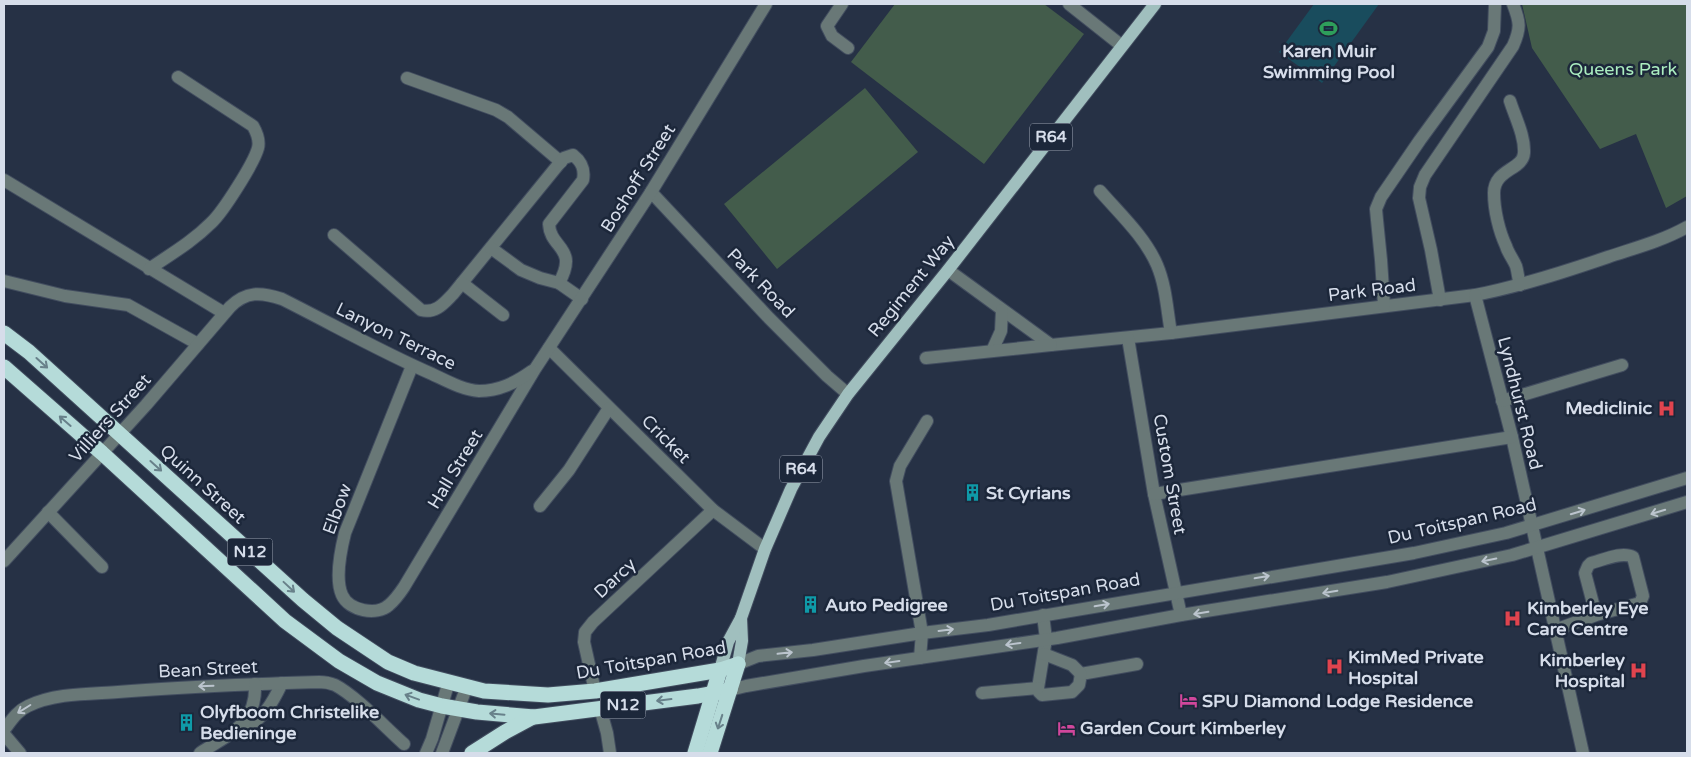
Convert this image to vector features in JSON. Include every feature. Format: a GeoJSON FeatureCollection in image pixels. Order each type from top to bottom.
{"type":"FeatureCollection","features":[{"type":"Feature","properties":{"kind":"highway","name":"Quinn Street"},"geometry":{"type":"LineString","coordinates":[[4,333],[29,352],[303,600],[337,628],[388,662],[414,673],[466,686]]}},
{"type":"Feature","properties":{"kind":"highway","name":"N12"},"geometry":{"type":"LineString","coordinates":[[4,367],[102,453],[260,598],[319,648],[359,674],[377,683],[419,700],[442,706],[534,717],[712,694],[730,690]]}},
{"type":"Feature","properties":{"kind":"highway","name":"Du Toitspan Road"},"geometry":{"type":"LineString","coordinates":[[466,686],[484,691],[560,695],[720,670],[738,664]]}},
{"type":"Feature","properties":{"kind":"highway"},"geometry":{"type":"LineString","coordinates":[[710,753],[738,664]]}},
{"type":"Feature","properties":{"kind":"highway"},"geometry":{"type":"LineString","coordinates":[[695,753],[720,670]]}},
{"type":"Feature","properties":{"kind":"highway"},"geometry":{"type":"LineString","coordinates":[[472,753],[505,732],[534,717]]}},
{"type":"Feature","properties":{"kind":"main road","name":"Regiment Way"},"geometry":{"type":"LineString","coordinates":[[720,670],[728,642],[742,618],[765,549],[801,470],[819,437],[848,394],[948,270],[1155,4]]}},
{"type":"Feature","properties":{"kind":"main road","name":"Regiment Way"},"geometry":{"type":"LineString","coordinates":[[738,664],[742,641],[742,618]]}},
{"type":"Feature","properties":{"kind":"street","name":"Boshoff Street"},"geometry":{"type":"LineString","coordinates":[[536,369],[651,192],[766,4]]}},
{"type":"Feature","properties":{"kind":"street"},"geometry":{"type":"LineString","coordinates":[[842,4],[826,26],[832,36],[848,48]]}},
{"type":"Feature","properties":{"kind":"street"},"geometry":{"type":"LineString","coordinates":[[1069,4],[1122,46]]}},
{"type":"Feature","properties":{"kind":"street"},"geometry":{"type":"LineString","coordinates":[[1384,305],[1376,210],[1381,197],[1488,47],[1496,18],[1495,4]]}},
{"type":"Feature","properties":{"kind":"street"},"geometry":{"type":"LineString","coordinates":[[1440,300],[1419,198],[1420,187],[1425,175],[1505,60],[1518,35],[1520,22],[1514,4]]}},
{"type":"Feature","properties":{"kind":"street"},"geometry":{"type":"LineString","coordinates":[[149,269],[186,245],[213,222],[235,190],[258,149],[257,133],[253,126],[178,77]]}},
{"type":"Feature","properties":{"kind":"street"},"geometry":{"type":"LineString","coordinates":[[407,78],[496,110],[508,117],[561,162]]}},
{"type":"Feature","properties":{"kind":"street"},"geometry":{"type":"LineString","coordinates":[[1458,87],[1475,102]]}},
{"type":"Feature","properties":{"kind":"street"},"geometry":{"type":"LineString","coordinates":[[1510,101],[1523,140],[1524,155],[1520,164],[1504,172],[1497,181],[1494,192],[1505,245],[1516,267],[1520,285]]}},
{"type":"Feature","properties":{"kind":"street"},"geometry":{"type":"LineString","coordinates":[[334,235],[421,310],[435,311],[462,283],[564,158],[573,155],[583,166],[583,180],[549,224],[551,233],[565,252],[566,258],[563,275],[559,282]]}},
{"type":"Feature","properties":{"kind":"street"},"geometry":{"type":"LineString","coordinates":[[4,180],[224,313]]}},
{"type":"Feature","properties":{"kind":"street"},"geometry":{"type":"LineString","coordinates":[[1100,191],[1147,247],[1156,264],[1163,283],[1171,333]]}},
{"type":"Feature","properties":{"kind":"street","name":"Park Road"},"geometry":{"type":"LineString","coordinates":[[651,192],[769,318],[827,376],[848,394]]}},
{"type":"Feature","properties":{"kind":"street","name":"Park Road"},"geometry":{"type":"LineString","coordinates":[[926,358],[1128,338],[1475,295],[1520,285],[1686,231]]}},
{"type":"Feature","properties":{"kind":"street"},"geometry":{"type":"LineString","coordinates":[[491,248],[521,270],[532,276],[559,282],[582,299]]}},
{"type":"Feature","properties":{"kind":"street"},"geometry":{"type":"LineString","coordinates":[[948,270],[1051,345]]}},
{"type":"Feature","properties":{"kind":"street"},"geometry":{"type":"LineString","coordinates":[[4,281],[65,296],[128,305],[198,344]]}},
{"type":"Feature","properties":{"kind":"street"},"geometry":{"type":"LineString","coordinates":[[462,283],[503,315]]}},
{"type":"Feature","properties":{"kind":"street","name":"Lanyon Terrace"},"geometry":{"type":"LineString","coordinates":[[241,297],[251,294],[265,294],[282,299],[412,366],[463,387],[480,391],[494,390],[507,386],[536,369]]}},
{"type":"Feature","properties":{"kind":"street","name":"Lyndhurst Road"},"geometry":{"type":"LineString","coordinates":[[1475,295],[1512,437],[1583,753]]}},
{"type":"Feature","properties":{"kind":"street","name":"Villiers Street"},"geometry":{"type":"LineString","coordinates":[[4,561],[120,433],[224,313],[241,297]]}},
{"type":"Feature","properties":{"kind":"street"},"geometry":{"type":"LineString","coordinates":[[992,351],[1001,331],[1002,310]]}},
{"type":"Feature","properties":{"kind":"street","name":"Custom Street"},"geometry":{"type":"LineString","coordinates":[[1128,338],[1154,494],[1181,616]]}},
{"type":"Feature","properties":{"kind":"street","name":"Cricket"},"geometry":{"type":"LineString","coordinates":[[549,348],[713,510],[765,549]]}},
{"type":"Feature","properties":{"kind":"street"},"geometry":{"type":"LineString","coordinates":[[1502,402],[1622,365]]}},
{"type":"Feature","properties":{"kind":"street","name":"Elbow"},"geometry":{"type":"LineString","coordinates":[[404,587],[389,606],[380,610],[369,611],[348,603],[342,595],[340,569],[345,533],[412,366]]}},
{"type":"Feature","properties":{"kind":"street","name":"Hall Street"},"geometry":{"type":"LineString","coordinates":[[404,587],[536,369]]}},
{"type":"Feature","properties":{"kind":"street"},"geometry":{"type":"LineString","coordinates":[[540,506],[569,470],[610,408]]}},
{"type":"Feature","properties":{"kind":"street"},"geometry":{"type":"LineString","coordinates":[[920,658],[922,633],[896,481],[900,466],[927,421]]}},
{"type":"Feature","properties":{"kind":"street"},"geometry":{"type":"LineString","coordinates":[[1154,494],[1512,437]]}},
{"type":"Feature","properties":{"kind":"street","name":"Du Toitspan Road"},"geometry":{"type":"LineString","coordinates":[[738,664],[758,656],[988,625],[1414,553],[1506,533],[1687,478]]}},
{"type":"Feature","properties":{"kind":"street"},"geometry":{"type":"LineString","coordinates":[[730,690],[1387,582],[1512,555],[1687,502]]}},
{"type":"Feature","properties":{"kind":"street","name":"Darcy"},"geometry":{"type":"LineString","coordinates":[[595,691],[584,642],[585,632],[593,622],[713,510]]}},
{"type":"Feature","properties":{"kind":"street"},"geometry":{"type":"LineString","coordinates":[[48,512],[102,568]]}},
{"type":"Feature","properties":{"kind":"street"},"geometry":{"type":"LineString","coordinates":[[1555,630],[1596,615],[1640,603],[1642,591],[1630,555],[1624,554],[1591,563],[1588,566],[1585,573],[1596,615]]}},
{"type":"Feature","properties":{"kind":"street"},"geometry":{"type":"LineString","coordinates":[[1043,615],[1046,639],[1038,688],[1039,692],[1042,695],[1072,692],[1079,685],[1081,674]]}},
{"type":"Feature","properties":{"kind":"street"},"geometry":{"type":"LineString","coordinates":[[1044,654],[1072,665],[1081,674]]}},
{"type":"Feature","properties":{"kind":"street"},"geometry":{"type":"LineString","coordinates":[[1081,674],[1137,664]]}},
{"type":"Feature","properties":{"kind":"street"},"geometry":{"type":"LineString","coordinates":[[426,753],[449,681]]}},
{"type":"Feature","properties":{"kind":"street","name":"Bean Street"},"geometry":{"type":"LineString","coordinates":[[4,730],[20,710],[30,705],[51,699],[82,694],[165,688],[319,682],[333,684],[404,744]]}},
{"type":"Feature","properties":{"kind":"street"},"geometry":{"type":"LineString","coordinates":[[200,753],[260,717],[275,697],[282,683]]}},
{"type":"Feature","properties":{"kind":"street"},"geometry":{"type":"LineString","coordinates":[[238,729],[254,704],[255,684]]}},
{"type":"Feature","properties":{"kind":"street"},"geometry":{"type":"LineString","coordinates":[[442,753],[466,686]]}},
{"type":"Feature","properties":{"kind":"street"},"geometry":{"type":"LineString","coordinates":[[982,693],[1038,688]]}},
{"type":"Feature","properties":{"kind":"street"},"geometry":{"type":"LineString","coordinates":[[600,708],[610,753]]}},
{"type":"Feature","properties":{"kind":"street"},"geometry":{"type":"LineString","coordinates":[[4,734],[20,753]]}},
{"type":"Feature","properties":{"kind":"green space"},"geometry":{"type":"Polygon","coordinates":[[[895,4],[1044,4],[1084,34],[984,164],[851,62],[895,4]]]}},
{"type":"Feature","properties":{"kind":"green space","name":"Queens Park"},"geometry":{"type":"Polygon","coordinates":[[[1522,4],[1687,4],[1687,196],[1666,208],[1636,134],[1600,149],[1532,48],[1522,4]]]}},
{"type":"Feature","properties":{"kind":"green space"},"geometry":{"type":"Polygon","coordinates":[[[865,88],[918,152],[777,269],[724,204],[865,88]]]}},
{"type":"Feature","properties":{"kind":"water","name":"Karen Muir Swimming Pool"},"geometry":{"type":"Polygon","coordinates":[[[1314,4],[1379,4],[1322,83],[1279,52],[1314,4]]]}},
{"type":"Feature","properties":{"kind":"place","name":"Karen Muir Swimming Pool"},"geometry":{"type":"Point","coordinates":[1329,28]}},
{"type":"Feature","properties":{"kind":"place","name":"Mediclinic"},"geometry":{"type":"Point","coordinates":[1666,408]}},
{"type":"Feature","properties":{"kind":"place","name":"St Cyrians"},"geometry":{"type":"Point","coordinates":[972,493]}},
{"type":"Feature","properties":{"kind":"place","name":"Auto Pedigree"},"geometry":{"type":"Point","coordinates":[811,605]}},
{"type":"Feature","properties":{"kind":"place","name":"Kimberley Eye Care Centre"},"geometry":{"type":"Point","coordinates":[1513,618]}},
{"type":"Feature","properties":{"kind":"place","name":"KimMed Private Hospital"},"geometry":{"type":"Point","coordinates":[1334,667]}},
{"type":"Feature","properties":{"kind":"place","name":"Kimberley Hospital"},"geometry":{"type":"Point","coordinates":[1639,670]}},
{"type":"Feature","properties":{"kind":"place","name":"SPU Diamond Lodge Residence"},"geometry":{"type":"Point","coordinates":[1188,701]}},
{"type":"Feature","properties":{"kind":"place","name":"Olyfboom Christelike Bedieninge"},"geometry":{"type":"Point","coordinates":[186,722]}},
{"type":"Feature","properties":{"kind":"place","name":"Garden Court Kimberley"},"geometry":{"type":"Point","coordinates":[1066,728]}}]}
